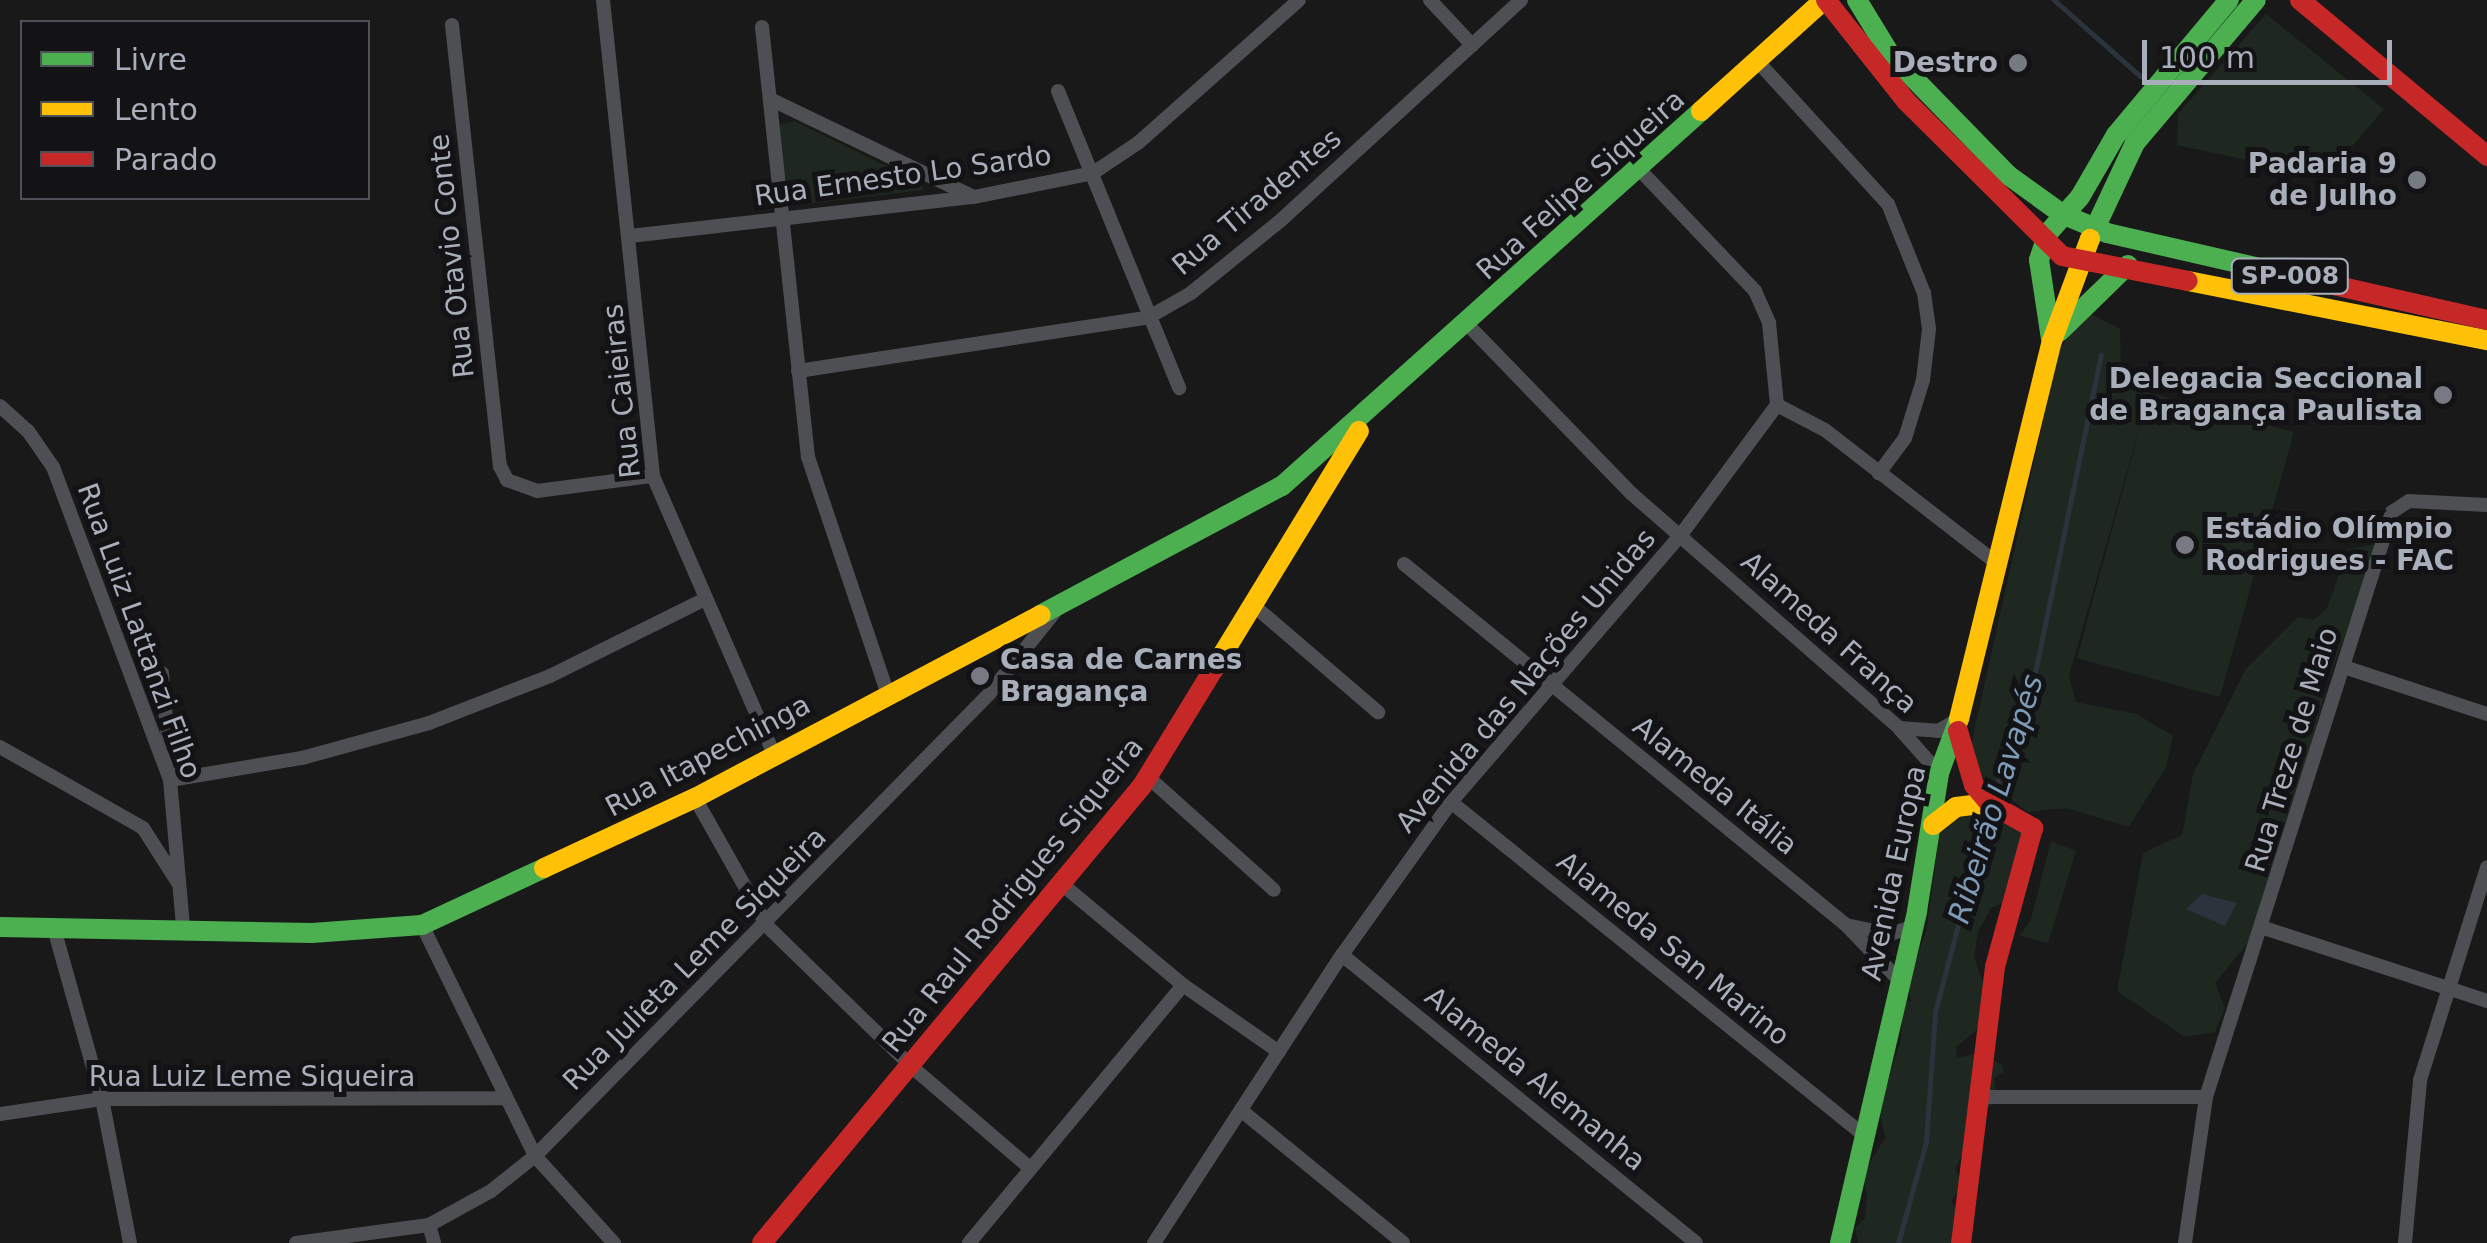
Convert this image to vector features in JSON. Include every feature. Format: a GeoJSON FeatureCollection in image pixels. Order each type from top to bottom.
{"type":"FeatureCollection","features":[{"type":"Feature","properties":{"kind":"street","name":"Rua Caieiras"},"geometry":{"type":"LineString","coordinates":[[603,0],[654,476],[703,600],[774,754]]}},
{"type":"Feature","properties":{"kind":"street","name":"Rua Ernesto Lo Sardo"},"geometry":{"type":"LineString","coordinates":[[630,236],[974,197],[1092,174],[1138,143],[1299,0]]}},
{"type":"Feature","properties":{"kind":"street"},"geometry":{"type":"LineString","coordinates":[[1430,0],[1472,45]]}},
{"type":"Feature","properties":{"kind":"street","name":"Rua Tiradentes"},"geometry":{"type":"LineString","coordinates":[[798,371],[1148,317],[1253,244],[1522,0]]}},
{"type":"Feature","properties":{"kind":"street","name":"Rua Felipe Siqueira"},"geometry":{"type":"LineString","coordinates":[[1374,409],[1638,168],[1760,64],[1825,0]]}},
{"type":"Feature","properties":{"kind":"street","name":"SP-008"},"geometry":{"type":"LineString","coordinates":[[1825,0],[1906,100],[2044,243],[2080,260],[2128,265],[2487,340]]}},
{"type":"Feature","properties":{"kind":"street","name":"SP-008"},"geometry":{"type":"LineString","coordinates":[[1857,0],[1890,54],[2008,175],[2062,214],[2093,229],[2487,320]]}},
{"type":"Feature","properties":{"kind":"street"},"geometry":{"type":"LineString","coordinates":[[2044,243],[2116,135],[2229,0]]}},
{"type":"Feature","properties":{"kind":"street","name":"Avenida Europa"},"geometry":{"type":"LineString","coordinates":[[1840,1243],[1913,927],[1939,773],[1958,723],[2052,341],[2093,229],[2135,144],[2256,0]]}},
{"type":"Feature","properties":{"kind":"street"},"geometry":{"type":"LineString","coordinates":[[2300,0],[2487,156]]}},
{"type":"Feature","properties":{"kind":"street","name":"Rua Otavio Conte"},"geometry":{"type":"LineString","coordinates":[[452,25],[500,466],[507,480],[536,491],[654,476]]}},
{"type":"Feature","properties":{"kind":"street"},"geometry":{"type":"LineString","coordinates":[[762,27],[808,457],[887,692]]}},
{"type":"Feature","properties":{"kind":"street"},"geometry":{"type":"LineString","coordinates":[[1760,64],[1888,204],[1924,293],[1929,329],[1923,380],[1905,438],[1879,473]]}},
{"type":"Feature","properties":{"kind":"street"},"geometry":{"type":"LineString","coordinates":[[1058,91],[1180,388]]}},
{"type":"Feature","properties":{"kind":"street"},"geometry":{"type":"LineString","coordinates":[[770,99],[974,197]]}},
{"type":"Feature","properties":{"kind":"street"},"geometry":{"type":"LineString","coordinates":[[1638,168],[1754,291],[1769,324],[1777,405],[1826,430],[1998,564]]}},
{"type":"Feature","properties":{"kind":"street","name":"Avenida Europa"},"geometry":{"type":"LineString","coordinates":[[2044,243],[2039,260],[2052,341]]}},
{"type":"Feature","properties":{"kind":"street"},"geometry":{"type":"LineString","coordinates":[[2052,341],[2128,265]]}},
{"type":"Feature","properties":{"kind":"street","name":"Alameda França"},"geometry":{"type":"LineString","coordinates":[[1467,324],[1680,536],[1900,728],[1939,773]]}},
{"type":"Feature","properties":{"kind":"street","name":"Avenida das Nações Unidas"},"geometry":{"type":"LineString","coordinates":[[1154,1243],[1342,955],[1451,802],[1680,536],[1777,405]]}},
{"type":"Feature","properties":{"kind":"street","name":"Rua Luiz Lattanzi Filho"},"geometry":{"type":"LineString","coordinates":[[0,406],[28,430],[53,467],[170,780],[183,926]]}},
{"type":"Feature","properties":{"kind":"street","name":"Rua Itapechinga"},"geometry":{"type":"LineString","coordinates":[[0,927],[183,926],[312,932],[422,925],[694,798],[887,692],[1282,486],[1374,409]]}},
{"type":"Feature","properties":{"kind":"street","name":"Rua Raul Rodrigues Siqueira"},"geometry":{"type":"LineString","coordinates":[[762,1243],[912,1067],[1148,777],[1302,519],[1374,409]]}},
{"type":"Feature","properties":{"kind":"street"},"geometry":{"type":"LineString","coordinates":[[1282,486],[1302,519]]}},
{"type":"Feature","properties":{"kind":"street","name":"Rua Treze de Maio"},"geometry":{"type":"LineString","coordinates":[[2185,1243],[2206,1097],[2264,928],[2396,505],[2487,505]]}},
{"type":"Feature","properties":{"kind":"street","name":"Alameda Itália"},"geometry":{"type":"LineString","coordinates":[[1404,564],[1845,924],[1900,981]]}},
{"type":"Feature","properties":{"kind":"street"},"geometry":{"type":"LineString","coordinates":[[162,673],[170,780],[302,758],[429,724],[550,676],[703,600]]}},
{"type":"Feature","properties":{"kind":"street","name":"Rua Julieta Leme Siqueira"},"geometry":{"type":"LineString","coordinates":[[296,1243],[428,1224],[491,1191],[535,1156],[767,926],[989,694],[1062,602]]}},
{"type":"Feature","properties":{"kind":"street"},"geometry":{"type":"LineString","coordinates":[[1253,605],[1378,712]]}},
{"type":"Feature","properties":{"kind":"street"},"geometry":{"type":"LineString","coordinates":[[2344,667],[2487,714]]}},
{"type":"Feature","properties":{"kind":"street"},"geometry":{"type":"LineString","coordinates":[[1900,728],[1938,732],[1958,723],[1961,760],[1989,803],[2033,828],[1995,967],[1961,1243]]}},
{"type":"Feature","properties":{"kind":"street"},"geometry":{"type":"LineString","coordinates":[[0,747],[142,828],[163,851],[183,894]]}},
{"type":"Feature","properties":{"kind":"street"},"geometry":{"type":"LineString","coordinates":[[1148,777],[1274,890]]}},
{"type":"Feature","properties":{"kind":"street"},"geometry":{"type":"LineString","coordinates":[[694,798],[767,926],[912,1067],[1030,1168]]}},
{"type":"Feature","properties":{"kind":"street","name":"Alameda San Marino"},"geometry":{"type":"LineString","coordinates":[[1451,802],[1865,1136]]}},
{"type":"Feature","properties":{"kind":"street"},"geometry":{"type":"LineString","coordinates":[[1933,825],[1956,807],[1989,803]]}},
{"type":"Feature","properties":{"kind":"street"},"geometry":{"type":"LineString","coordinates":[[2406,1243],[2420,1080],[2487,867]]}},
{"type":"Feature","properties":{"kind":"street"},"geometry":{"type":"LineString","coordinates":[[1062,885],[1182,985],[1280,1052]]}},
{"type":"Feature","properties":{"kind":"street","name":"Alameda Itália"},"geometry":{"type":"LineString","coordinates":[[1845,924],[1890,934],[1913,927]]}},
{"type":"Feature","properties":{"kind":"street"},"geometry":{"type":"LineString","coordinates":[[54,925],[102,1099],[130,1243]]}},
{"type":"Feature","properties":{"kind":"street"},"geometry":{"type":"LineString","coordinates":[[422,925],[535,1156],[614,1243]]}},
{"type":"Feature","properties":{"kind":"street"},"geometry":{"type":"LineString","coordinates":[[2264,928],[2487,1000]]}},
{"type":"Feature","properties":{"kind":"street","name":"Alameda Alemanha"},"geometry":{"type":"LineString","coordinates":[[1342,955],[1696,1243]]}},
{"type":"Feature","properties":{"kind":"street"},"geometry":{"type":"LineString","coordinates":[[969,1243],[1182,985]]}},
{"type":"Feature","properties":{"kind":"street"},"geometry":{"type":"LineString","coordinates":[[1982,1097],[2206,1097]]}},
{"type":"Feature","properties":{"kind":"street","name":"Rua Luiz Leme Siqueira"},"geometry":{"type":"LineString","coordinates":[[0,1114],[102,1099],[505,1098]]}},
{"type":"Feature","properties":{"kind":"street"},"geometry":{"type":"LineString","coordinates":[[1242,1111],[1403,1243]]}},
{"type":"Feature","properties":{"kind":"street"},"geometry":{"type":"LineString","coordinates":[[428,1224],[434,1243]]}},
{"type":"Feature","properties":{"kind":"shaded area"},"geometry":{"type":"Polygon","coordinates":[[[2266,14],[2384,109],[2326,177],[2177,145],[2178,114],[2266,14]]]}},
{"type":"Feature","properties":{"kind":"shaded area"},"geometry":{"type":"Polygon","coordinates":[[[795,121],[922,184],[923,190],[791,206],[776,126],[795,121]]]}},
{"type":"Feature","properties":{"kind":"shaded area"},"geometry":{"type":"Polygon","coordinates":[[[2089,313],[2120,329],[2121,365],[2152,384],[2150,393],[2294,432],[2220,697],[2077,658],[2149,394],[2069,676],[2076,702],[2137,714],[2173,736],[2166,767],[2129,827],[2066,808],[2028,812],[1972,769],[1969,754],[2059,349],[2089,313]]]}},
{"type":"Feature","properties":{"kind":"shaded area"},"geometry":{"type":"Polygon","coordinates":[[[2378,544],[2328,682],[2258,931],[2215,983],[2225,1008],[2215,1032],[2185,1037],[2117,991],[2143,853],[2182,835],[2193,774],[2245,670],[2298,617],[2314,620],[2327,608],[2348,549],[2378,544]]]}},
{"type":"Feature","properties":{"kind":"shaded area"},"geometry":{"type":"Polygon","coordinates":[[[1969,795],[2022,830],[2003,903],[1991,908],[1978,932],[1974,957],[1988,997],[1979,1028],[1956,1047],[1957,1058],[1977,1053],[2001,1064],[2004,1072],[1994,1078],[1997,1100],[1985,1110],[1955,1169],[1963,1184],[1951,1201],[1960,1215],[1953,1243],[1858,1243],[1855,1228],[1865,1218],[1867,1195],[1862,1175],[1885,1138],[1879,1108],[1901,1040],[1903,1001],[1911,1002],[1908,982],[1926,932],[1942,817],[1955,798],[1969,795]]]}},
{"type":"Feature","properties":{"kind":"shaded area"},"geometry":{"type":"Polygon","coordinates":[[[2051,841],[2076,851],[2048,943],[2020,936],[2031,919],[2051,841]]]}},
{"type":"Feature","properties":{"kind":"shaded area"},"geometry":{"type":"Polygon","coordinates":[[[2202,894],[2237,903],[2225,926],[2186,909],[2202,894]]]}},
{"type":"Feature","properties":{"kind":"waterway","name":"Ribeirão Lavapés"},"geometry":{"type":"LineString","coordinates":[[2054,0],[2140,76]]}},
{"type":"Feature","properties":{"kind":"waterway","name":"Ribeirão Lavapés"},"geometry":{"type":"LineString","coordinates":[[1993,797],[2036,668],[2101,355]]}},
{"type":"Feature","properties":{"kind":"waterway","name":"Ribeirão Lavapés"},"geometry":{"type":"LineString","coordinates":[[1898,1243],[1926,1142],[1935,1012],[1989,807]]}},
{"type":"Feature","properties":{"kind":"traffic: fast"},"geometry":{"type":"LineString","coordinates":[[1857,0],[1890,54],[2008,175],[2062,214],[2107,233],[2329,284]]}},
{"type":"Feature","properties":{"kind":"traffic: fast"},"geometry":{"type":"LineString","coordinates":[[2051,339],[2039,260],[2048,233],[2080,197],[2116,135],[2229,0]]}},
{"type":"Feature","properties":{"kind":"traffic: fast"},"geometry":{"type":"LineString","coordinates":[[2090,239],[2135,143],[2256,0]]}},
{"type":"Feature","properties":{"kind":"traffic: fast"},"geometry":{"type":"LineString","coordinates":[[1040,615],[1282,486],[1701,111]]}},
{"type":"Feature","properties":{"kind":"traffic: fast"},"geometry":{"type":"LineString","coordinates":[[2059,332],[2128,265]]}},
{"type":"Feature","properties":{"kind":"traffic: fast"},"geometry":{"type":"LineString","coordinates":[[1840,1243],[1917,911],[1939,773],[1959,719]]}},
{"type":"Feature","properties":{"kind":"traffic: fast"},"geometry":{"type":"LineString","coordinates":[[0,927],[312,933],[422,925],[544,868]]}},
{"type":"Feature","properties":{"kind":"traffic: slow"},"geometry":{"type":"LineString","coordinates":[[1701,111],[1824,0]]}},
{"type":"Feature","properties":{"kind":"traffic: slow"},"geometry":{"type":"LineString","coordinates":[[1959,719],[2052,341],[2090,239]]}},
{"type":"Feature","properties":{"kind":"traffic: slow"},"geometry":{"type":"LineString","coordinates":[[2188,281],[2487,340]]}},
{"type":"Feature","properties":{"kind":"traffic: slow"},"geometry":{"type":"LineString","coordinates":[[1213,670],[1359,431]]}},
{"type":"Feature","properties":{"kind":"traffic: slow"},"geometry":{"type":"LineString","coordinates":[[544,868],[695,798],[1040,615]]}},
{"type":"Feature","properties":{"kind":"traffic: slow"},"geometry":{"type":"LineString","coordinates":[[1933,825],[1956,807],[1989,803]]}},
{"type":"Feature","properties":{"kind":"traffic: jam"},"geometry":{"type":"LineString","coordinates":[[1826,0],[1906,101],[2062,256],[2188,281]]}},
{"type":"Feature","properties":{"kind":"traffic: jam"},"geometry":{"type":"LineString","coordinates":[[2300,0],[2487,156]]}},
{"type":"Feature","properties":{"kind":"traffic: jam"},"geometry":{"type":"LineString","coordinates":[[2329,284],[2487,320]]}},
{"type":"Feature","properties":{"kind":"traffic: jam"},"geometry":{"type":"LineString","coordinates":[[762,1243],[1142,786],[1213,670]]}},
{"type":"Feature","properties":{"kind":"traffic: jam"},"geometry":{"type":"LineString","coordinates":[[1958,731],[1974,785],[1989,803],[2033,828],[1995,967],[1961,1243]]}},
{"type":"Feature","properties":{"kind":"place","name":"Destro"},"geometry":{"type":"Point","coordinates":[2018,63]}},
{"type":"Feature","properties":{"kind":"place","name":"Padaria 9 de Julho"},"geometry":{"type":"Point","coordinates":[2417,180]}},
{"type":"Feature","properties":{"kind":"place","name":"Delegacia Seccional de Bragança Paulista"},"geometry":{"type":"Point","coordinates":[2443,395]}},
{"type":"Feature","properties":{"kind":"place","name":"Estádio Olímpio Rodrigues - FAC"},"geometry":{"type":"Point","coordinates":[2185,545]}},
{"type":"Feature","properties":{"kind":"place","name":"Casa de Carnes Bragança"},"geometry":{"type":"Point","coordinates":[980,676]}}]}
